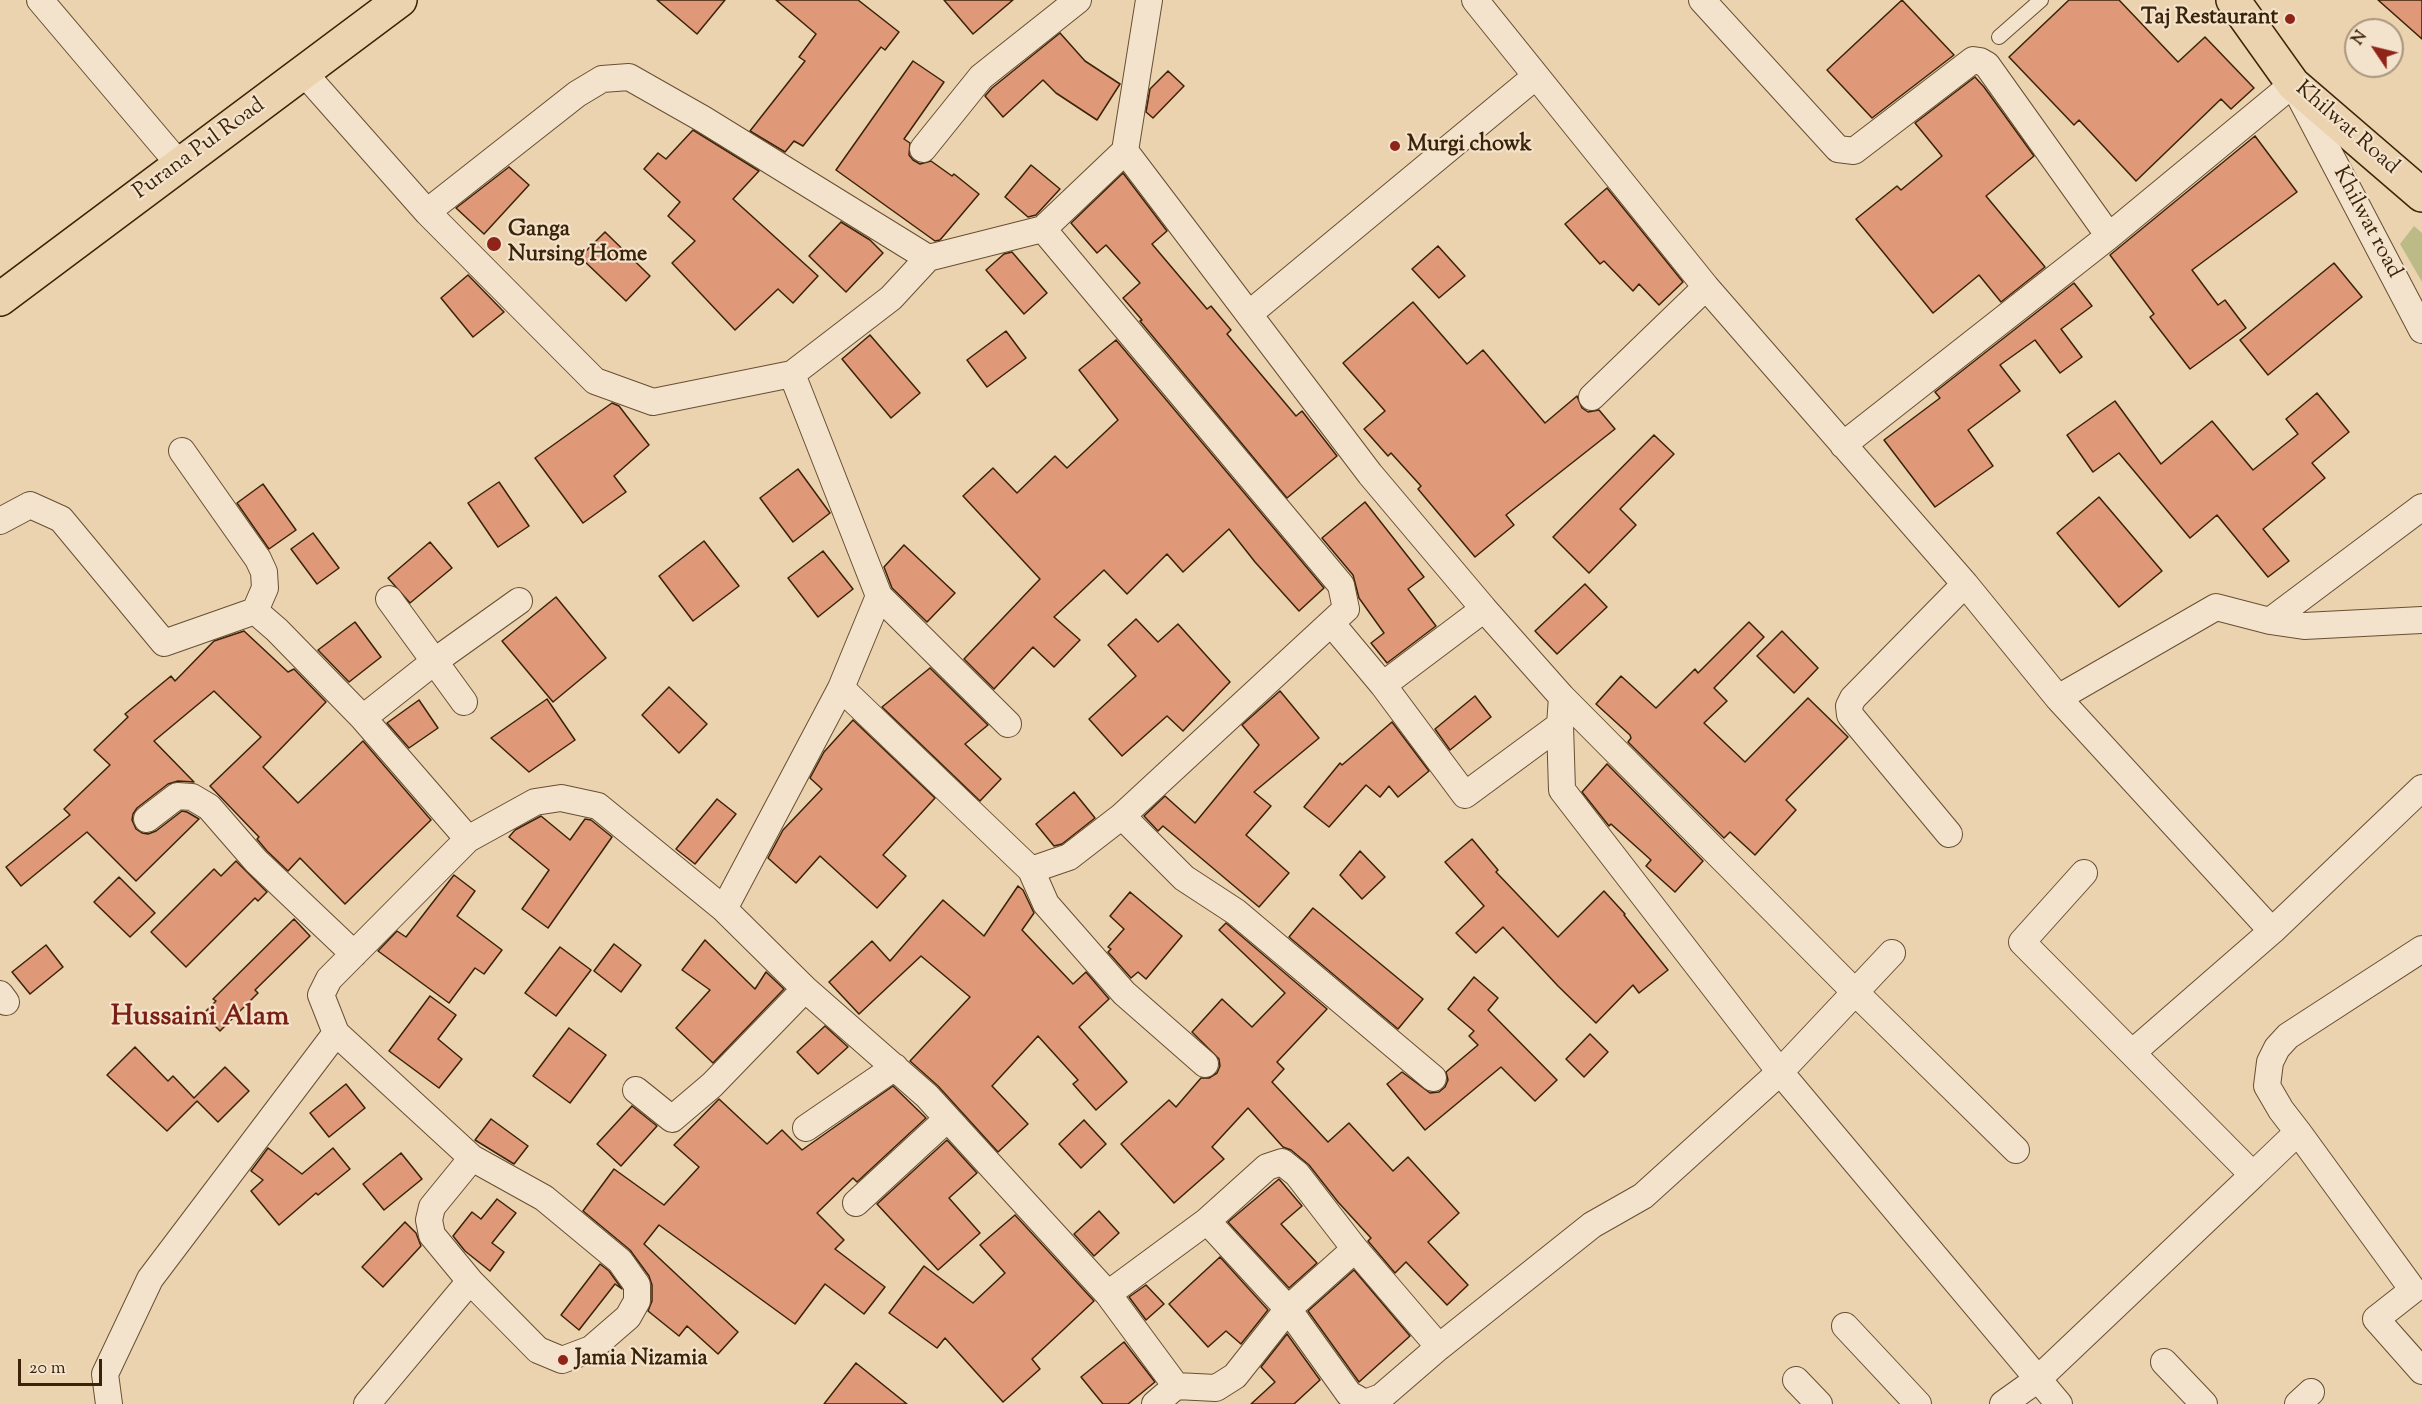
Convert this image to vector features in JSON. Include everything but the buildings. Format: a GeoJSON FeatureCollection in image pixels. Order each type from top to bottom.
{"type":"FeatureCollection","features":[{"type":"Feature","properties":{"kind":"main road","name":"Purana Pul Road"},"geometry":{"type":"LineString","coordinates":[[0,299],[400,0]]}},
{"type":"Feature","properties":{"kind":"main road","name":"Khilwat Road"},"geometry":{"type":"LineString","coordinates":[[2242,7],[2292,84],[2422,195]]}},
{"type":"Feature","properties":{"kind":"street"},"geometry":{"type":"LineString","coordinates":[[40,0],[179,165]]}},
{"type":"Feature","properties":{"kind":"street"},"geometry":{"type":"LineString","coordinates":[[923,149],[981,77],[1078,0]]}},
{"type":"Feature","properties":{"kind":"street"},"geometry":{"type":"LineString","coordinates":[[304,74],[427,212],[595,381],[653,402],[792,374],[891,298],[928,258],[1043,229],[1125,151],[1149,0]]}},
{"type":"Feature","properties":{"kind":"street"},"geometry":{"type":"LineString","coordinates":[[1702,0],[1838,149],[1854,151],[1973,60],[1987,65],[2109,236]]}},
{"type":"Feature","properties":{"kind":"street"},"geometry":{"type":"LineString","coordinates":[[1480,2],[1536,76],[1706,287],[1965,584],[2058,698],[2272,931]]}},
{"type":"Feature","properties":{"kind":"street"},"geometry":{"type":"LineString","coordinates":[[1249,314],[1536,76]]}},
{"type":"Feature","properties":{"kind":"street"},"geometry":{"type":"LineString","coordinates":[[427,212],[577,93],[602,79],[629,77],[703,119],[928,258]]}},
{"type":"Feature","properties":{"kind":"street"},"geometry":{"type":"LineString","coordinates":[[1843,445],[2109,236],[2292,84]]}},
{"type":"Feature","properties":{"kind":"street","name":"Khilwat road"},"geometry":{"type":"LineString","coordinates":[[2292,84],[2422,330]]}},
{"type":"Feature","properties":{"kind":"street"},"geometry":{"type":"LineString","coordinates":[[1125,151],[1370,474],[1562,697],[1856,993],[2016,1150]]}},
{"type":"Feature","properties":{"kind":"street"},"geometry":{"type":"LineString","coordinates":[[1031,870],[1069,857],[1122,816],[1346,609],[1341,585],[1043,229]]}},
{"type":"Feature","properties":{"kind":"street"},"geometry":{"type":"LineString","coordinates":[[1592,397],[1706,287]]}},
{"type":"Feature","properties":{"kind":"street"},"geometry":{"type":"LineString","coordinates":[[792,374],[879,596],[1008,724]]}},
{"type":"Feature","properties":{"kind":"street"},"geometry":{"type":"LineString","coordinates":[[0,521],[30,505],[61,519],[164,643],[255,611],[265,588],[264,572],[258,559],[182,452]]}},
{"type":"Feature","properties":{"kind":"street"},"geometry":{"type":"LineString","coordinates":[[2270,621],[2422,507]]}},
{"type":"Feature","properties":{"kind":"street"},"geometry":{"type":"LineString","coordinates":[[1949,834],[1850,715],[1849,706],[1853,698],[1965,584]]}},
{"type":"Feature","properties":{"kind":"street"},"geometry":{"type":"LineString","coordinates":[[724,909],[841,688],[879,596]]}},
{"type":"Feature","properties":{"kind":"street"},"geometry":{"type":"LineString","coordinates":[[389,599],[464,702]]}},
{"type":"Feature","properties":{"kind":"street"},"geometry":{"type":"LineString","coordinates":[[363,718],[435,661],[519,601]]}},
{"type":"Feature","properties":{"kind":"street"},"geometry":{"type":"LineString","coordinates":[[2058,698],[2216,607],[2270,621],[2304,626],[2422,620]]}},
{"type":"Feature","properties":{"kind":"street"},"geometry":{"type":"LineString","coordinates":[[1383,685],[1484,609]]}},
{"type":"Feature","properties":{"kind":"street"},"geometry":{"type":"LineString","coordinates":[[255,611],[277,630],[363,718],[468,839]]}},
{"type":"Feature","properties":{"kind":"street"},"geometry":{"type":"LineString","coordinates":[[1332,624],[1383,685],[1465,795],[1560,725]]}},
{"type":"Feature","properties":{"kind":"street"},"geometry":{"type":"LineString","coordinates":[[841,688],[1031,870],[1046,904],[1124,993],[1205,1064]]}},
{"type":"Feature","properties":{"kind":"street"},"geometry":{"type":"LineString","coordinates":[[1562,697],[1560,725],[1562,790],[1780,1072],[2059,1404]]}},
{"type":"Feature","properties":{"kind":"street"},"geometry":{"type":"LineString","coordinates":[[2133,1052],[2272,931],[2422,788]]}},
{"type":"Feature","properties":{"kind":"street"},"geometry":{"type":"LineString","coordinates":[[147,819],[177,796],[192,797],[209,807],[256,861],[354,954]]}},
{"type":"Feature","properties":{"kind":"street"},"geometry":{"type":"LineString","coordinates":[[472,1158],[432,1207],[429,1220],[432,1235],[470,1281],[538,1350],[562,1360],[591,1349],[628,1317],[637,1301],[637,1285],[620,1261],[544,1198],[472,1158],[336,1033],[321,995],[329,979],[468,839],[535,802],[561,798],[598,806],[724,909],[806,989],[927,1096],[946,1120],[1108,1294],[1176,1386]]}},
{"type":"Feature","properties":{"kind":"street"},"geometry":{"type":"LineString","coordinates":[[1122,816],[1184,878],[1236,912],[1433,1078]]}},
{"type":"Feature","properties":{"kind":"street"},"geometry":{"type":"LineString","coordinates":[[2084,873],[2022,942],[2253,1175]]}},
{"type":"Feature","properties":{"kind":"street"},"geometry":{"type":"LineString","coordinates":[[1207,1221],[1288,1309],[1349,1394],[1365,1403],[1381,1397],[1439,1347],[1592,1225],[1642,1196],[1780,1072],[1892,953]]}},
{"type":"Feature","properties":{"kind":"street"},"geometry":{"type":"LineString","coordinates":[[2420,954],[2354,991],[2288,1036],[2277,1048],[2270,1062],[2267,1086],[2281,1110],[2418,1287],[2376,1319],[2422,1371]]}},
{"type":"Feature","properties":{"kind":"street"},"geometry":{"type":"LineString","coordinates":[[636,1089],[672,1119],[712,1085],[806,989]]}},
{"type":"Feature","properties":{"kind":"street"},"geometry":{"type":"LineString","coordinates":[[109,1404],[105,1374],[150,1279],[336,1033]]}},
{"type":"Feature","properties":{"kind":"street"},"geometry":{"type":"LineString","coordinates":[[806,1128],[895,1067]]}},
{"type":"Feature","properties":{"kind":"street"},"geometry":{"type":"LineString","coordinates":[[856,1203],[946,1120]]}},
{"type":"Feature","properties":{"kind":"street"},"geometry":{"type":"LineString","coordinates":[[2003,1404],[2038,1380],[2298,1132]]}},
{"type":"Feature","properties":{"kind":"street"},"geometry":{"type":"LineString","coordinates":[[1108,1294],[1207,1221],[1267,1167],[1282,1162],[1297,1174],[1355,1249],[1439,1347]]}},
{"type":"Feature","properties":{"kind":"street"},"geometry":{"type":"LineString","coordinates":[[1155,1404],[1176,1386],[1216,1388],[1235,1376],[1288,1309],[1355,1249]]}},
{"type":"Feature","properties":{"kind":"street"},"geometry":{"type":"LineString","coordinates":[[367,1404],[470,1281]]}},
{"type":"Feature","properties":{"kind":"street"},"geometry":{"type":"LineString","coordinates":[[1845,1326],[1918,1404]]}},
{"type":"Feature","properties":{"kind":"street"},"geometry":{"type":"LineString","coordinates":[[2164,1362],[2204,1404]]}},
{"type":"Feature","properties":{"kind":"street"},"geometry":{"type":"LineString","coordinates":[[1796,1380],[1819,1404]]}},
{"type":"Feature","properties":{"kind":"lane"},"geometry":{"type":"LineString","coordinates":[[1999,37],[2041,0]]}},
{"type":"Feature","properties":{"kind":"shaded area"},"geometry":{"type":"Polygon","coordinates":[[[2414,226],[2422,233],[2422,282],[2400,244],[2414,226]]]}},
{"type":"Feature","properties":{"kind":"place","name":"Taj Restaurant"},"geometry":{"type":"Point","coordinates":[2290,19]}},
{"type":"Feature","properties":{"kind":"place","name":"Murgi chowk"},"geometry":{"type":"Point","coordinates":[1395,146]}},
{"type":"Feature","properties":{"kind":"place","name":"Ganga Nursing Home"},"geometry":{"type":"Point","coordinates":[494,244]}},
{"type":"Feature","properties":{"kind":"place","name":"Jamia Nizamia"},"geometry":{"type":"Point","coordinates":[563,1360]}},
{"type":"Feature","properties":{"kind":"district","name":"Hussaini Alam"},"geometry":{"type":"Point","coordinates":[200,1019]}}]}
